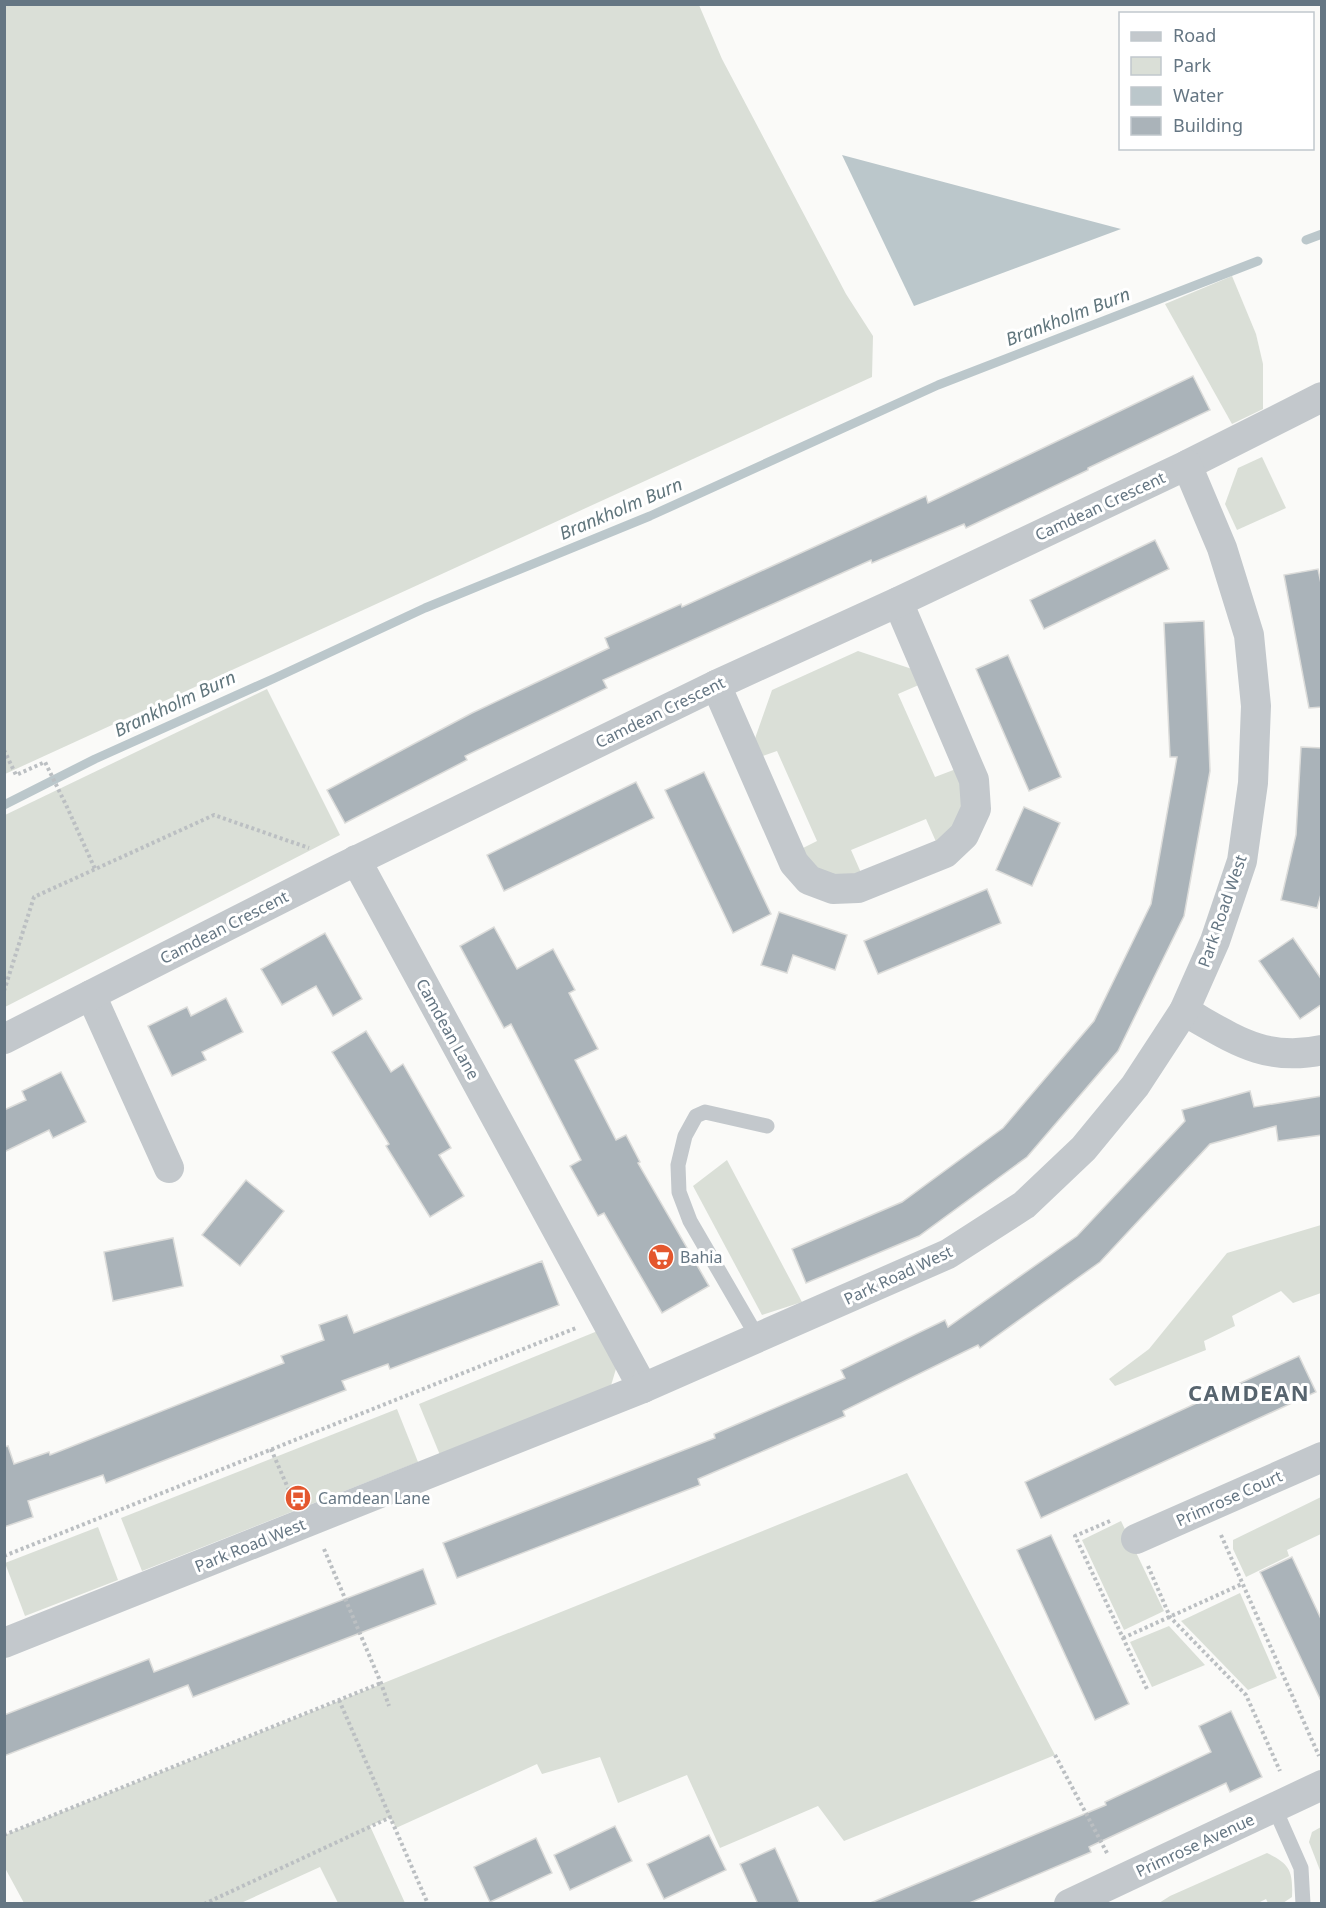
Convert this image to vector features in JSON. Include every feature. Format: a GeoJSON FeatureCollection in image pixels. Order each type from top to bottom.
{"type":"FeatureCollection","features":[{"type":"Feature","properties":{"kind":"street","name":"Camdean Crescent"},"geometry":{"type":"LineString","coordinates":[[4,1039],[347,864],[716,685],[898,602],[1187,465],[1322,397]]}},
{"type":"Feature","properties":{"kind":"street","name":"Park Road West"},"geometry":{"type":"LineString","coordinates":[[4,1643],[643,1388],[948,1254],[1024,1205],[1084,1148],[1135,1086],[1184,1011],[1215,941],[1242,861],[1253,783],[1256,706],[1250,635],[1222,548],[1187,465]]}},
{"type":"Feature","properties":{"kind":"street"},"geometry":{"type":"LineString","coordinates":[[716,685],[794,863],[809,880],[833,889],[858,888],[945,853],[964,835],[976,809],[974,780],[898,602]]}},
{"type":"Feature","properties":{"kind":"street","name":"Camdean Lane"},"geometry":{"type":"LineString","coordinates":[[347,864],[643,1388]]}},
{"type":"Feature","properties":{"kind":"street"},"geometry":{"type":"LineString","coordinates":[[91,995],[169,1168]]}},
{"type":"Feature","properties":{"kind":"street"},"geometry":{"type":"LineString","coordinates":[[1184,1011],[1243,1044],[1272,1053],[1310,1053],[1322,1050]]}},
{"type":"Feature","properties":{"kind":"street","name":"Primrose Court"},"geometry":{"type":"LineString","coordinates":[[1136,1539],[1322,1457]]}},
{"type":"Feature","properties":{"kind":"street","name":"Primrose Avenue"},"geometry":{"type":"LineString","coordinates":[[1084,1900],[1121,1880],[1322,1785]]}},
{"type":"Feature","properties":{"kind":"lane"},"geometry":{"type":"LineString","coordinates":[[758,1338],[690,1221],[680,1192],[678,1165],[684,1136],[696,1116],[705,1112],[767,1126]]}},
{"type":"Feature","properties":{"kind":"lane"},"geometry":{"type":"LineString","coordinates":[[1284,1804],[1301,1868],[1302,1903]]}},
{"type":"Feature","properties":{"kind":"path"},"geometry":{"type":"LineString","coordinates":[[4,750],[16,775],[45,762],[95,869]]}},
{"type":"Feature","properties":{"kind":"path"},"geometry":{"type":"LineString","coordinates":[[4,768],[11,765]]}},
{"type":"Feature","properties":{"kind":"path"},"geometry":{"type":"LineString","coordinates":[[4,990],[34,897],[214,815],[347,864]]}},
{"type":"Feature","properties":{"kind":"path"},"geometry":{"type":"LineString","coordinates":[[4,1556],[604,1316]]}},
{"type":"Feature","properties":{"kind":"path"},"geometry":{"type":"LineString","coordinates":[[271,1449],[308,1522],[381,1683],[388,1706]]}},
{"type":"Feature","properties":{"kind":"path"},"geometry":{"type":"LineString","coordinates":[[1209,1507],[1322,1762]]}},
{"type":"Feature","properties":{"kind":"path"},"geometry":{"type":"LineString","coordinates":[[1075,1536],[1147,1689]]}},
{"type":"Feature","properties":{"kind":"path"},"geometry":{"type":"LineString","coordinates":[[1123,1638],[1242,1584]]}},
{"type":"Feature","properties":{"kind":"path"},"geometry":{"type":"LineString","coordinates":[[1170,1617],[1245,1695],[1284,1804]]}},
{"type":"Feature","properties":{"kind":"path"},"geometry":{"type":"LineString","coordinates":[[4,1835],[381,1683]]}},
{"type":"Feature","properties":{"kind":"path"},"geometry":{"type":"LineString","coordinates":[[339,1700],[428,1904]]}},
{"type":"Feature","properties":{"kind":"path"},"geometry":{"type":"LineString","coordinates":[[1055,1755],[1121,1880]]}},
{"type":"Feature","properties":{"kind":"path"},"geometry":{"type":"LineString","coordinates":[[204,1904],[390,1817]]}},
{"type":"Feature","properties":{"kind":"green space"},"geometry":{"type":"Polygon","coordinates":[[[4,5],[699,5],[722,59],[846,294],[873,336],[872,377],[5,774],[4,5]]]}},
{"type":"Feature","properties":{"kind":"green space"},"geometry":{"type":"Polygon","coordinates":[[[1232,276],[1256,334],[1263,364],[1263,409],[1232,424],[1165,304],[1232,276]]]}},
{"type":"Feature","properties":{"kind":"green space"},"geometry":{"type":"Polygon","coordinates":[[[1262,457],[1286,508],[1237,530],[1225,504],[1238,468],[1262,457]]]}},
{"type":"Feature","properties":{"kind":"green space"},"geometry":{"type":"Polygon","coordinates":[[[858,651],[915,670],[921,684],[898,694],[935,777],[956,769],[963,801],[962,811],[954,829],[937,844],[926,819],[851,850],[862,875],[840,878],[820,871],[799,850],[817,841],[777,751],[757,758],[752,747],[772,690],[858,651]]]}},
{"type":"Feature","properties":{"kind":"green space"},"geometry":{"type":"Polygon","coordinates":[[[267,689],[340,835],[5,1007],[5,815],[267,689]]]}},
{"type":"Feature","properties":{"kind":"green space"},"geometry":{"type":"Polygon","coordinates":[[[727,1160],[802,1302],[762,1315],[693,1186],[727,1160]]]}},
{"type":"Feature","properties":{"kind":"green space"},"geometry":{"type":"Polygon","coordinates":[[[1321,1225],[1321,1293],[1293,1303],[1281,1291],[1232,1316],[1235,1326],[1204,1341],[1206,1350],[1115,1386],[1109,1379],[1149,1349],[1227,1253],[1321,1225]]]}},
{"type":"Feature","properties":{"kind":"green space"},"geometry":{"type":"Polygon","coordinates":[[[600,1330],[618,1362],[610,1389],[440,1455],[419,1404],[600,1330]]]}},
{"type":"Feature","properties":{"kind":"green space"},"geometry":{"type":"Polygon","coordinates":[[[397,1409],[418,1462],[142,1571],[121,1518],[397,1409]]]}},
{"type":"Feature","properties":{"kind":"green space"},"geometry":{"type":"Polygon","coordinates":[[[907,1473],[1055,1755],[844,1841],[818,1806],[720,1848],[687,1775],[618,1803],[600,1757],[542,1774],[537,1764],[396,1828],[390,1817],[370,1826],[405,1903],[338,1903],[320,1867],[241,1903],[24,1903],[5,1868],[5,1835],[907,1473]]]}},
{"type":"Feature","properties":{"kind":"green space"},"geometry":{"type":"Polygon","coordinates":[[[1321,1497],[1321,1534],[1287,1550],[1289,1556],[1246,1577],[1233,1549],[1233,1540],[1321,1497]]]}},
{"type":"Feature","properties":{"kind":"green space"},"geometry":{"type":"Polygon","coordinates":[[[1121,1521],[1164,1611],[1124,1630],[1082,1540],[1121,1521]]]}},
{"type":"Feature","properties":{"kind":"green space"},"geometry":{"type":"Polygon","coordinates":[[[98,1527],[118,1580],[25,1616],[5,1563],[98,1527]]]}},
{"type":"Feature","properties":{"kind":"green space"},"geometry":{"type":"Polygon","coordinates":[[[1240,1593],[1277,1678],[1248,1690],[1181,1621],[1240,1593]]]}},
{"type":"Feature","properties":{"kind":"green space"},"geometry":{"type":"Polygon","coordinates":[[[1169,1626],[1205,1665],[1152,1687],[1130,1642],[1169,1626]]]}},
{"type":"Feature","properties":{"kind":"green space"},"geometry":{"type":"Polygon","coordinates":[[[1321,1827],[1321,1873],[1309,1842],[1312,1832],[1321,1827]]]}},
{"type":"Feature","properties":{"kind":"green space"},"geometry":{"type":"Polygon","coordinates":[[[1267,1853],[1281,1861],[1291,1875],[1292,1897],[1283,1903],[1268,1903],[1266,1899],[1256,1904],[1159,1903],[1170,1896],[1267,1853]]]}},
{"type":"Feature","properties":{"kind":"water"},"geometry":{"type":"Polygon","coordinates":[[[842,155],[1121,229],[914,306],[842,155]]]}},
{"type":"Feature","properties":{"kind":"building"},"geometry":{"type":"Polygon","coordinates":[[[1193,376],[1210,410],[1088,470],[966,528],[964,524],[872,563],[871,560],[603,680],[607,688],[465,756],[467,760],[345,823],[327,790],[472,713],[609,648],[605,638],[681,604],[682,607],[926,496],[928,503],[1193,376]]]}},
{"type":"Feature","properties":{"kind":"building"},"geometry":{"type":"Polygon","coordinates":[[[1155,540],[1169,569],[1044,629],[1030,600],[1155,540]]]}},
{"type":"Feature","properties":{"kind":"building"},"geometry":{"type":"Polygon","coordinates":[[[1318,569],[1322,588],[1322,707],[1309,708],[1284,575],[1318,569]]]}},
{"type":"Feature","properties":{"kind":"building"},"geometry":{"type":"Polygon","coordinates":[[[1204,621],[1210,771],[1184,916],[1118,1051],[1027,1157],[919,1236],[806,1283],[792,1249],[902,1202],[1003,1128],[1094,1021],[1151,904],[1177,757],[1170,757],[1164,623],[1204,621]]]}},
{"type":"Feature","properties":{"kind":"building"},"geometry":{"type":"Polygon","coordinates":[[[1008,655],[1061,777],[1029,791],[976,669],[1008,655]]]}},
{"type":"Feature","properties":{"kind":"building"},"geometry":{"type":"Polygon","coordinates":[[[1301,747],[1322,748],[1322,891],[1317,908],[1281,900],[1296,835],[1301,747]]]}},
{"type":"Feature","properties":{"kind":"building"},"geometry":{"type":"Polygon","coordinates":[[[704,772],[771,914],[733,933],[665,790],[704,772]]]}},
{"type":"Feature","properties":{"kind":"building"},"geometry":{"type":"Polygon","coordinates":[[[636,782],[654,818],[504,891],[487,855],[636,782]]]}},
{"type":"Feature","properties":{"kind":"building"},"geometry":{"type":"Polygon","coordinates":[[[1024,807],[1060,823],[1032,886],[996,870],[1024,807]]]}},
{"type":"Feature","properties":{"kind":"building"},"geometry":{"type":"Polygon","coordinates":[[[987,889],[1001,923],[878,974],[864,941],[987,889]]]}},
{"type":"Feature","properties":{"kind":"building"},"geometry":{"type":"Polygon","coordinates":[[[779,912],[847,935],[835,970],[793,955],[787,973],[761,965],[779,912]]]}},
{"type":"Feature","properties":{"kind":"building"},"geometry":{"type":"Polygon","coordinates":[[[494,927],[517,969],[553,949],[575,990],[569,993],[598,1049],[575,1060],[616,1140],[626,1135],[640,1162],[638,1163],[709,1286],[662,1313],[604,1213],[598,1216],[570,1166],[581,1160],[511,1024],[504,1028],[460,946],[494,927]]]}},
{"type":"Feature","properties":{"kind":"building"},"geometry":{"type":"Polygon","coordinates":[[[325,933],[362,999],[333,1016],[316,986],[282,1005],[261,969],[325,933]]]}},
{"type":"Feature","properties":{"kind":"building"},"geometry":{"type":"Polygon","coordinates":[[[1293,938],[1322,980],[1322,1004],[1300,1019],[1259,961],[1293,938]]]}},
{"type":"Feature","properties":{"kind":"building"},"geometry":{"type":"Polygon","coordinates":[[[226,998],[243,1032],[202,1052],[206,1060],[172,1076],[148,1026],[187,1007],[191,1016],[226,998]]]}},
{"type":"Feature","properties":{"kind":"building"},"geometry":{"type":"Polygon","coordinates":[[[366,1031],[391,1072],[403,1064],[451,1148],[439,1155],[464,1196],[430,1217],[386,1146],[389,1144],[332,1052],[366,1031]]]}},
{"type":"Feature","properties":{"kind":"building"},"geometry":{"type":"Polygon","coordinates":[[[61,1072],[86,1122],[53,1138],[49,1130],[4,1152],[4,1110],[26,1100],[22,1091],[61,1072]]]}},
{"type":"Feature","properties":{"kind":"building"},"geometry":{"type":"Polygon","coordinates":[[[1250,1091],[1254,1107],[1322,1096],[1322,1135],[1278,1141],[1276,1126],[1210,1144],[1100,1262],[980,1348],[978,1345],[843,1411],[845,1416],[698,1479],[700,1485],[457,1578],[443,1543],[715,1438],[714,1434],[845,1378],[841,1370],[945,1320],[948,1327],[1077,1236],[1185,1121],[1182,1110],[1250,1091]]]}},
{"type":"Feature","properties":{"kind":"building"},"geometry":{"type":"Polygon","coordinates":[[[246,1180],[284,1211],[240,1266],[202,1235],[246,1180]]]}},
{"type":"Feature","properties":{"kind":"building"},"geometry":{"type":"Polygon","coordinates":[[[173,1238],[183,1286],[113,1301],[104,1252],[173,1238]]]}},
{"type":"Feature","properties":{"kind":"building"},"geometry":{"type":"Polygon","coordinates":[[[542,1261],[559,1305],[390,1369],[388,1364],[342,1381],[346,1390],[106,1483],[103,1475],[28,1501],[33,1517],[4,1527],[4,1447],[8,1446],[14,1464],[49,1452],[50,1455],[284,1363],[281,1356],[324,1340],[319,1325],[347,1315],[354,1333],[542,1261]]]}},
{"type":"Feature","properties":{"kind":"building"},"geometry":{"type":"Polygon","coordinates":[[[1299,1356],[1316,1392],[1041,1518],[1025,1482],[1299,1356]]]}},
{"type":"Feature","properties":{"kind":"building"},"geometry":{"type":"Polygon","coordinates":[[[1051,1535],[1129,1704],[1095,1720],[1017,1550],[1051,1535]]]}},
{"type":"Feature","properties":{"kind":"building"},"geometry":{"type":"Polygon","coordinates":[[[1292,1557],[1322,1621],[1322,1703],[1260,1572],[1292,1557]]]}},
{"type":"Feature","properties":{"kind":"building"},"geometry":{"type":"Polygon","coordinates":[[[423,1569],[436,1604],[193,1697],[188,1685],[4,1756],[4,1715],[149,1659],[154,1672],[423,1569]]]}},
{"type":"Feature","properties":{"kind":"building"},"geometry":{"type":"Polygon","coordinates":[[[1231,1711],[1262,1777],[1230,1792],[1226,1783],[1089,1847],[1091,1852],[967,1904],[868,1904],[1106,1805],[1105,1802],[1211,1752],[1199,1726],[1231,1711]]]}},
{"type":"Feature","properties":{"kind":"building"},"geometry":{"type":"Polygon","coordinates":[[[615,1826],[632,1861],[570,1890],[554,1855],[615,1826]]]}},
{"type":"Feature","properties":{"kind":"building"},"geometry":{"type":"Polygon","coordinates":[[[709,1835],[726,1870],[664,1899],[647,1864],[709,1835]]]}},
{"type":"Feature","properties":{"kind":"building"},"geometry":{"type":"Polygon","coordinates":[[[536,1838],[552,1873],[490,1902],[474,1867],[536,1838]]]}},
{"type":"Feature","properties":{"kind":"building"},"geometry":{"type":"Polygon","coordinates":[[[775,1848],[800,1904],[758,1904],[740,1864],[775,1848]]]}},
{"type":"Feature","properties":{"kind":"waterway","name":"Brankholm Burn"},"geometry":{"type":"LineString","coordinates":[[1306,240],[1322,234]]}},
{"type":"Feature","properties":{"kind":"waterway","name":"Brankholm Burn"},"geometry":{"type":"LineString","coordinates":[[4,805],[95,759],[425,608],[650,516],[938,385],[1258,261]]}},
{"type":"Feature","properties":{"kind":"place","name":"Bahia"},"geometry":{"type":"Point","coordinates":[661,1257]}},
{"type":"Feature","properties":{"kind":"place","name":"Camdean Lane"},"geometry":{"type":"Point","coordinates":[298,1498]}},
{"type":"Feature","properties":{"kind":"district","name":"CAMDEAN"},"geometry":{"type":"Point","coordinates":[1249,1393]}}]}
